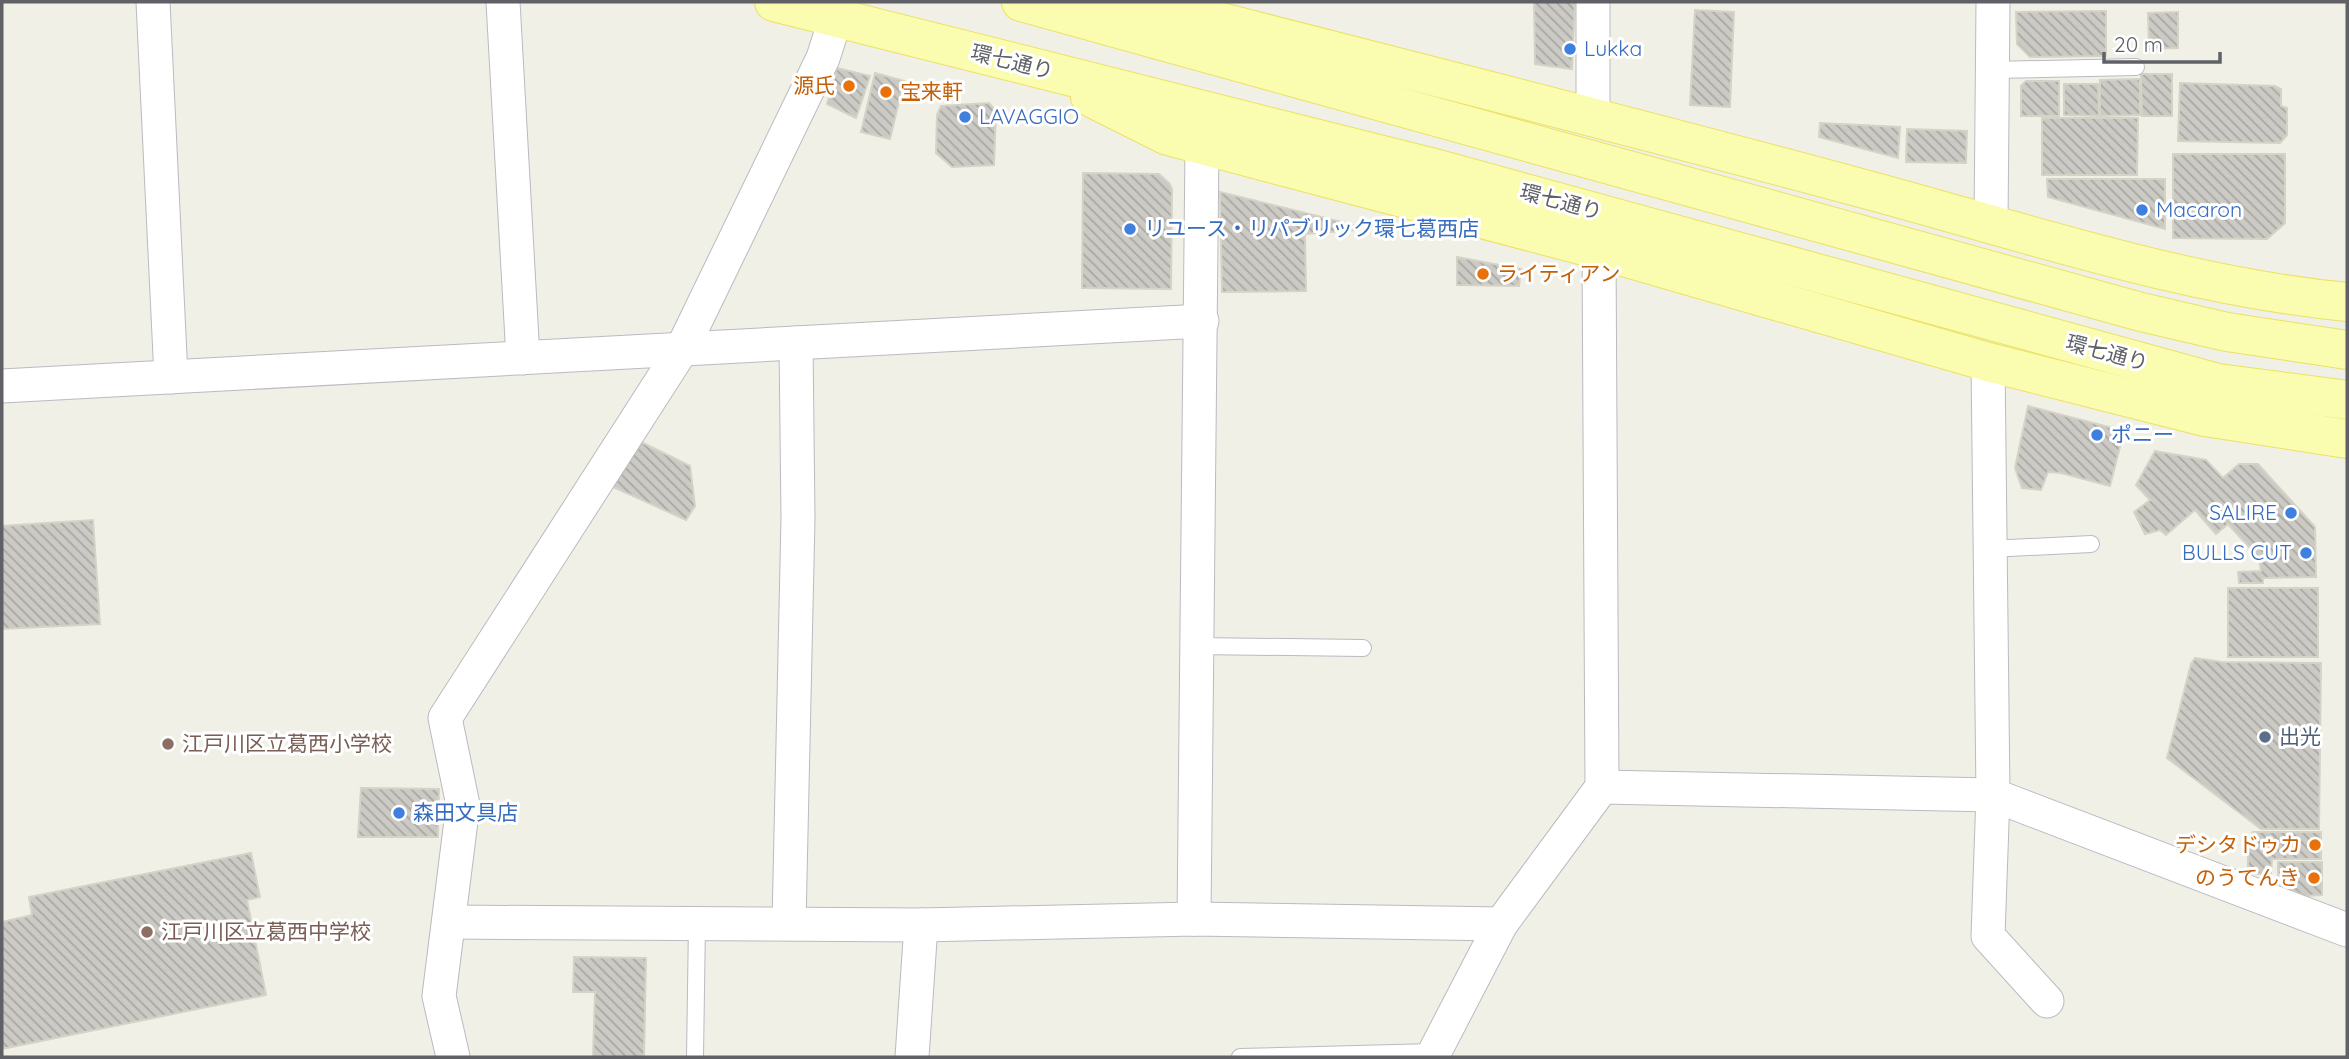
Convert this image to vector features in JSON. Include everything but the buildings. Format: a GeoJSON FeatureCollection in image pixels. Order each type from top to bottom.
{"type":"FeatureCollection","features":[{"type":"Feature","properties":{"kind":"main road","name":"環七通り"},"geometry":{"type":"LineString","coordinates":[[774,2],[839,10],[1029,65],[1434,168],[2205,380],[2303,396],[2347,400]]}},
{"type":"Feature","properties":{"kind":"main road"},"geometry":{"type":"LineString","coordinates":[[1036,6],[1174,7],[2211,280],[2282,294],[2347,302]]}},
{"type":"Feature","properties":{"kind":"main road"},"geometry":{"type":"LineString","coordinates":[[1036,6],[2141,312],[2227,332],[2347,350]]}},
{"type":"Feature","properties":{"kind":"main road"},"geometry":{"type":"LineString","coordinates":[[1029,65],[1168,136],[1202,146],[1600,250],[1988,362],[2205,417],[2347,439]]}},
{"type":"Feature","properties":{"kind":"street"},"geometry":{"type":"LineString","coordinates":[[153,2],[171,377]]}},
{"type":"Feature","properties":{"kind":"street"},"geometry":{"type":"LineString","coordinates":[[503,2],[523,358]]}},
{"type":"Feature","properties":{"kind":"street"},"geometry":{"type":"LineString","coordinates":[[1592,117],[1593,2]]}},
{"type":"Feature","properties":{"kind":"street"},"geometry":{"type":"LineString","coordinates":[[1991,223],[1993,2]]}},
{"type":"Feature","properties":{"kind":"street"},"geometry":{"type":"LineString","coordinates":[[453,1057],[439,996],[463,806],[445,718],[682,349],[823,58],[839,10]]}},
{"type":"Feature","properties":{"kind":"street"},"geometry":{"type":"LineString","coordinates":[[1194,919],[1202,146]]}},
{"type":"Feature","properties":{"kind":"street"},"geometry":{"type":"LineString","coordinates":[[1433,1054],[1501,924],[1602,787],[1600,250]]}},
{"type":"Feature","properties":{"kind":"street"},"geometry":{"type":"LineString","coordinates":[[2,386],[1202,321]]}},
{"type":"Feature","properties":{"kind":"street"},"geometry":{"type":"LineString","coordinates":[[789,923],[798,518],[796,343]]}},
{"type":"Feature","properties":{"kind":"street"},"geometry":{"type":"LineString","coordinates":[[1988,362],[1993,795],[1988,936],[2047,1001]]}},
{"type":"Feature","properties":{"kind":"street"},"geometry":{"type":"LineString","coordinates":[[1602,787],[1993,795],[2347,930]]}},
{"type":"Feature","properties":{"kind":"street"},"geometry":{"type":"LineString","coordinates":[[450,922],[921,925],[1194,919],[1501,924]]}},
{"type":"Feature","properties":{"kind":"street"},"geometry":{"type":"LineString","coordinates":[[912,1057],[921,925]]}},
{"type":"Feature","properties":{"kind":"lane"},"geometry":{"type":"LineString","coordinates":[[1992,70],[2136,67]]}},
{"type":"Feature","properties":{"kind":"lane"},"geometry":{"type":"LineString","coordinates":[[1989,549],[2091,544]]}},
{"type":"Feature","properties":{"kind":"lane"},"geometry":{"type":"LineString","coordinates":[[1198,646],[1363,648]]}},
{"type":"Feature","properties":{"kind":"lane"},"geometry":{"type":"LineString","coordinates":[[695,1057],[697,923]]}},
{"type":"Feature","properties":{"kind":"lane"},"geometry":{"type":"LineString","coordinates":[[1240,1056],[1433,1054]]}},
{"type":"Feature","properties":{"kind":"place","name":"Lukka"},"geometry":{"type":"Point","coordinates":[1570,49]}},
{"type":"Feature","properties":{"kind":"place","name":"源氏"},"geometry":{"type":"Point","coordinates":[849,86]}},
{"type":"Feature","properties":{"kind":"place","name":"宝来軒"},"geometry":{"type":"Point","coordinates":[886,92]}},
{"type":"Feature","properties":{"kind":"place","name":"LAVAGGIO"},"geometry":{"type":"Point","coordinates":[965,117]}},
{"type":"Feature","properties":{"kind":"place","name":"Macaron"},"geometry":{"type":"Point","coordinates":[2142,210]}},
{"type":"Feature","properties":{"kind":"place","name":"リユース・リパブリック環七葛西店"},"geometry":{"type":"Point","coordinates":[1130,229]}},
{"type":"Feature","properties":{"kind":"place","name":"ライティアン"},"geometry":{"type":"Point","coordinates":[1483,274]}},
{"type":"Feature","properties":{"kind":"place","name":"ポニー"},"geometry":{"type":"Point","coordinates":[2097,435]}},
{"type":"Feature","properties":{"kind":"place","name":"SALIRE"},"geometry":{"type":"Point","coordinates":[2291,513]}},
{"type":"Feature","properties":{"kind":"place","name":"BULLS CUT"},"geometry":{"type":"Point","coordinates":[2306,553]}},
{"type":"Feature","properties":{"kind":"place","name":"出光"},"geometry":{"type":"Point","coordinates":[2265,737]}},
{"type":"Feature","properties":{"kind":"place","name":"江戸川区立葛西小学校"},"geometry":{"type":"Point","coordinates":[168,744]}},
{"type":"Feature","properties":{"kind":"place","name":"森田文具店"},"geometry":{"type":"Point","coordinates":[399,813]}},
{"type":"Feature","properties":{"kind":"place","name":"デシタドゥカ"},"geometry":{"type":"Point","coordinates":[2315,845]}},
{"type":"Feature","properties":{"kind":"place","name":"のうてんき"},"geometry":{"type":"Point","coordinates":[2314,878]}},
{"type":"Feature","properties":{"kind":"place","name":"江戸川区立葛西中学校"},"geometry":{"type":"Point","coordinates":[147,932]}}]}
